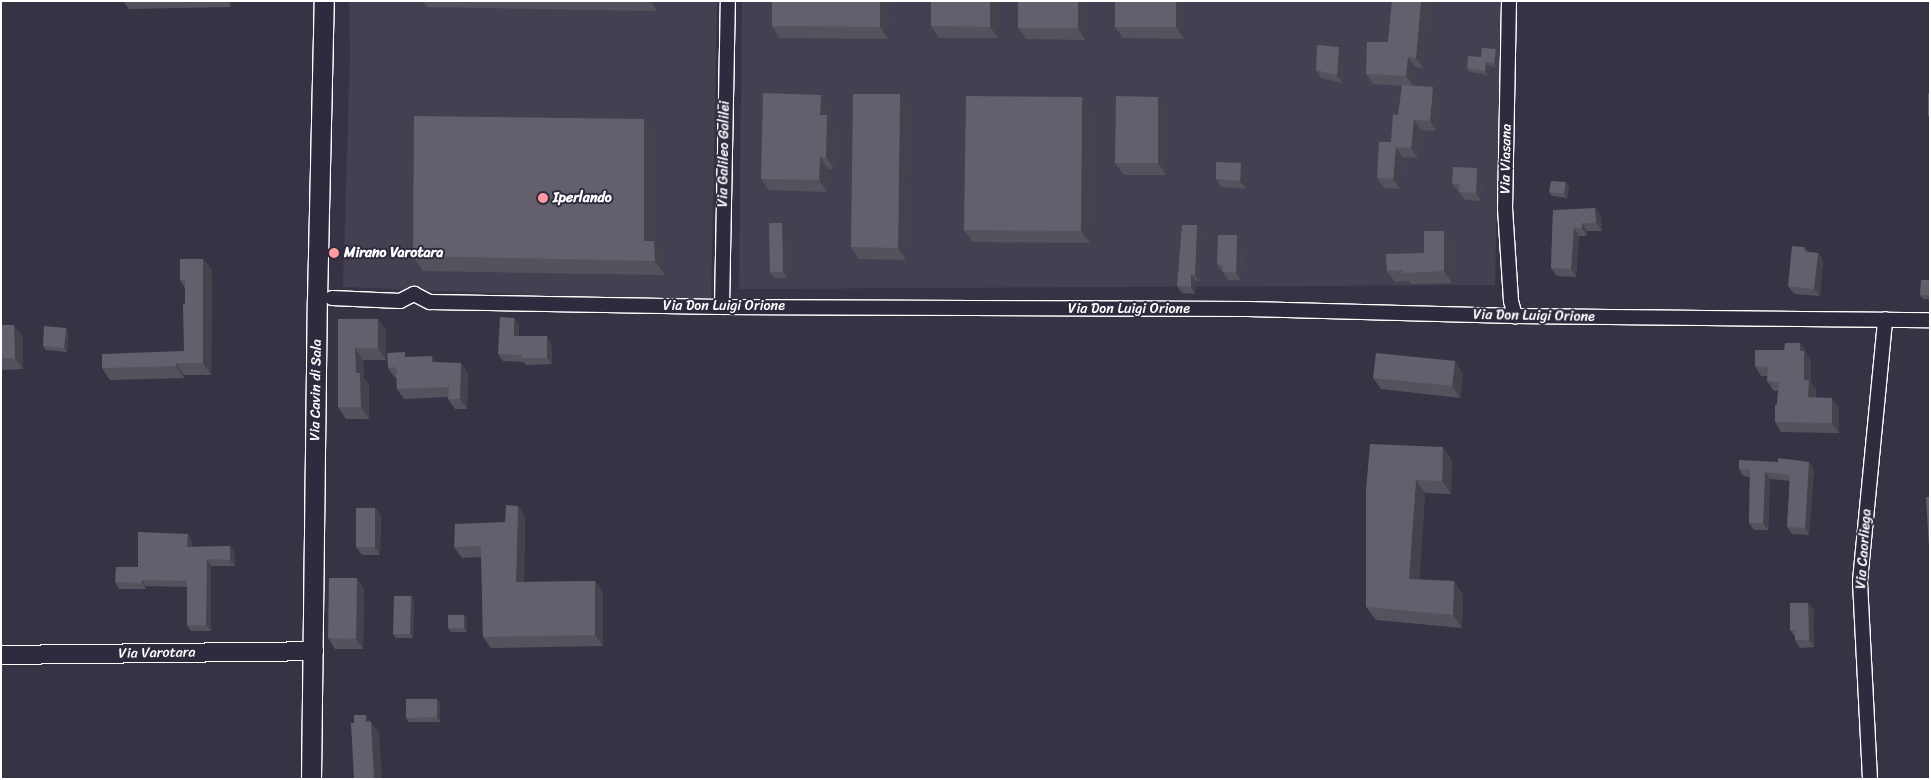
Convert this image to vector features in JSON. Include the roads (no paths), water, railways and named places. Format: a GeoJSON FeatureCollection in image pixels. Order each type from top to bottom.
{"type":"FeatureCollection","features":[{"type":"Feature","properties":{"kind":"main road","name":"Via Cavin di Sala"},"geometry":{"type":"LineString","coordinates":[[311,779],[317,299],[321,194],[324,1]]}},
{"type":"Feature","properties":{"kind":"street","name":"Via Galileo Galilei"},"geometry":{"type":"LineString","coordinates":[[722,307],[728,1]]}},
{"type":"Feature","properties":{"kind":"street","name":"Via Viasana"},"geometry":{"type":"LineString","coordinates":[[1509,1],[1505,208],[1511,301],[1514,316]]}},
{"type":"Feature","properties":{"kind":"street","name":"Via Don Luigi Orione"},"geometry":{"type":"LineString","coordinates":[[332,298],[400,301],[414,294],[430,302],[722,307],[1248,309],[1514,316],[1930,320]]}},
{"type":"Feature","properties":{"kind":"street","name":"Via Caorliega"},"geometry":{"type":"LineString","coordinates":[[1870,779],[1860,581],[1885,320]]}},
{"type":"Feature","properties":{"kind":"street","name":"Via Varotara"},"geometry":{"type":"LineString","coordinates":[[1,654],[314,651]]}},
{"type":"Feature","properties":{"kind":"place","name":"Iperlando"},"geometry":{"type":"Point","coordinates":[543,198]}},
{"type":"Feature","properties":{"kind":"place","name":"Mirano Varotara"},"geometry":{"type":"Point","coordinates":[334,253]}}]}
